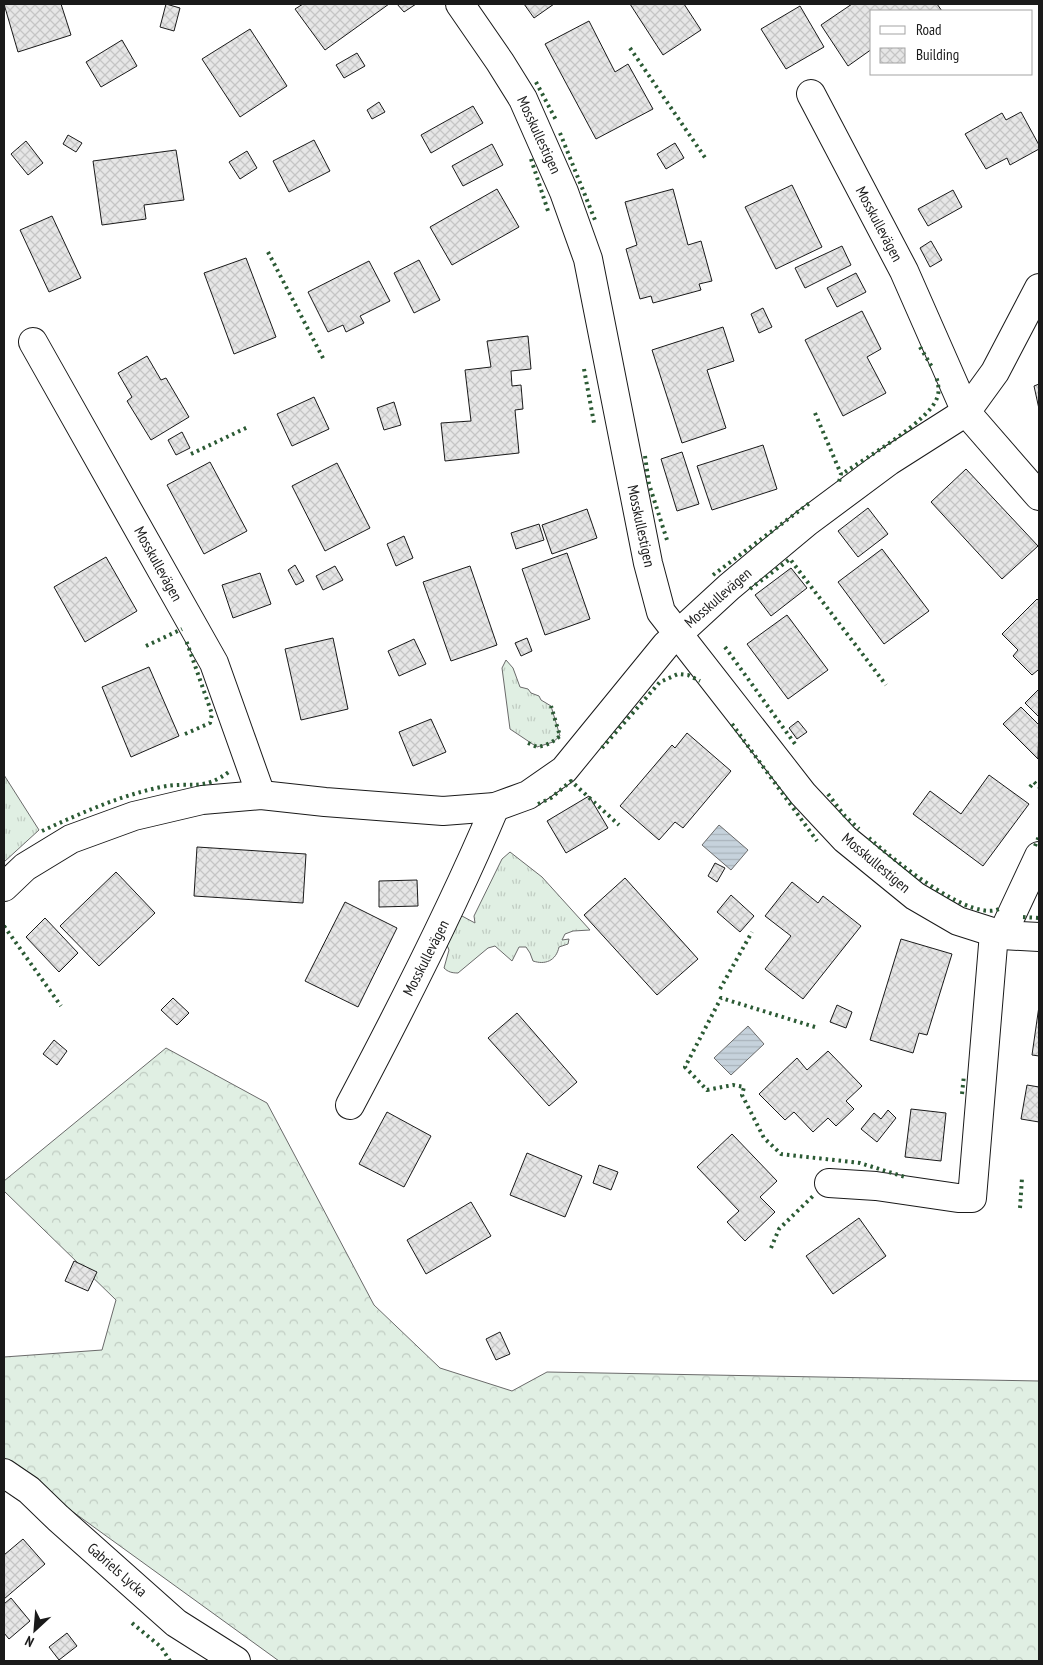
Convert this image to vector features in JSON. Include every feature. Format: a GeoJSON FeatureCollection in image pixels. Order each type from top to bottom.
{"type":"FeatureCollection","features":[{"type":"Feature","properties":{"kind":"street","name":"Mosskullestigen"},"geometry":{"type":"LineString","coordinates":[[460,4],[523,99],[564,192],[588,259],[648,563],[661,612],[803,794],[845,839],[915,896],[958,920],[998,934],[1039,937]]}},
{"type":"Feature","properties":{"kind":"street","name":"Mosskullevägen"},"geometry":{"type":"LineString","coordinates":[[811,94],[904,272],[966,412],[1039,496]]}},
{"type":"Feature","properties":{"kind":"street","name":"Mosskullevägen"},"geometry":{"type":"LineString","coordinates":[[4,887],[25,867],[70,839],[134,816],[202,800],[261,795],[443,811],[495,807],[528,794],[564,770],[678,632],[728,587],[808,522],[889,461],[966,412],[995,372],[1039,288]]}},
{"type":"Feature","properties":{"kind":"street","name":"Mosskullevägen"},"geometry":{"type":"LineString","coordinates":[[34,342],[214,663],[261,795]]}},
{"type":"Feature","properties":{"kind":"street","name":"Mosskullevägen"},"geometry":{"type":"LineString","coordinates":[[350,1105],[389,1032],[460,888],[495,807]]}},
{"type":"Feature","properties":{"kind":"street"},"geometry":{"type":"LineString","coordinates":[[829,1183],[876,1186],[958,1198],[972,1198],[998,934],[1039,856]]}},
{"type":"Feature","properties":{"kind":"street","name":"Gabriels Lycka"},"geometry":{"type":"LineString","coordinates":[[4,1473],[29,1490],[176,1623],[236,1661]]}},
{"type":"Feature","properties":{"kind":"green space"},"geometry":{"type":"Polygon","coordinates":[[[506,660],[513,668],[520,687],[528,689],[551,706],[560,736],[553,742],[537,747],[510,729],[502,668],[506,660]]]}},
{"type":"Feature","properties":{"kind":"green space"},"geometry":{"type":"Polygon","coordinates":[[[4,775],[39,830],[4,862],[4,775]]]}},
{"type":"Feature","properties":{"kind":"green space"},"geometry":{"type":"Polygon","coordinates":[[[510,852],[542,877],[590,930],[573,931],[565,934],[562,940],[569,939],[568,944],[559,947],[553,959],[546,962],[533,961],[526,947],[519,947],[512,961],[495,946],[488,948],[458,973],[449,971],[444,968],[449,950],[446,943],[462,916],[475,923],[474,916],[502,859],[510,852]]]}},
{"type":"Feature","properties":{"kind":"green space"},"geometry":{"type":"Polygon","coordinates":[[[166,1048],[267,1103],[374,1305],[440,1368],[512,1391],[547,1372],[1039,1381],[1039,1661],[279,1661],[4,1462],[4,1357],[102,1350],[116,1300],[4,1191],[4,1181],[166,1048]]]}},
{"type":"Feature","properties":{"kind":"shaded area"},"geometry":{"type":"Polygon","coordinates":[[[719,825],[748,850],[731,870],[702,845],[719,825]]]}},
{"type":"Feature","properties":{"kind":"shaded area"},"geometry":{"type":"Polygon","coordinates":[[[748,1026],[764,1044],[731,1075],[714,1058],[748,1026]]]}},
{"type":"Feature","properties":{"kind":"building"},"geometry":{"type":"Polygon","coordinates":[[[4,4],[61,4],[71,35],[18,52],[4,4]]]}},
{"type":"Feature","properties":{"kind":"building"},"geometry":{"type":"Polygon","coordinates":[[[166,4],[180,8],[174,31],[160,27],[166,4]]]}},
{"type":"Feature","properties":{"kind":"building"},"geometry":{"type":"Polygon","coordinates":[[[303,4],[389,4],[325,50],[295,9],[303,4]]]}},
{"type":"Feature","properties":{"kind":"building"},"geometry":{"type":"Polygon","coordinates":[[[397,4],[416,4],[404,12],[397,4]]]}},
{"type":"Feature","properties":{"kind":"building"},"geometry":{"type":"Polygon","coordinates":[[[524,4],[554,4],[534,18],[524,4]]]}},
{"type":"Feature","properties":{"kind":"building"},"geometry":{"type":"Polygon","coordinates":[[[630,4],[684,4],[701,30],[663,55],[630,4]]]}},
{"type":"Feature","properties":{"kind":"building"},"geometry":{"type":"Polygon","coordinates":[[[852,4],[937,4],[941,10],[870,10],[870,50],[848,66],[821,25],[852,4]]]}},
{"type":"Feature","properties":{"kind":"building"},"geometry":{"type":"Polygon","coordinates":[[[800,6],[824,47],[786,69],[761,29],[800,6]]]}},
{"type":"Feature","properties":{"kind":"building"},"geometry":{"type":"Polygon","coordinates":[[[589,21],[615,72],[628,64],[653,109],[596,139],[545,44],[589,21]]]}},
{"type":"Feature","properties":{"kind":"building"},"geometry":{"type":"Polygon","coordinates":[[[250,29],[287,86],[240,117],[202,59],[250,29]]]}},
{"type":"Feature","properties":{"kind":"building"},"geometry":{"type":"Polygon","coordinates":[[[122,40],[137,66],[101,87],[86,62],[122,40]]]}},
{"type":"Feature","properties":{"kind":"building"},"geometry":{"type":"Polygon","coordinates":[[[357,53],[365,66],[344,78],[336,65],[357,53]]]}},
{"type":"Feature","properties":{"kind":"building"},"geometry":{"type":"Polygon","coordinates":[[[379,102],[385,112],[372,119],[367,110],[379,102]]]}},
{"type":"Feature","properties":{"kind":"building"},"geometry":{"type":"Polygon","coordinates":[[[473,106],[483,123],[431,153],[421,135],[473,106]]]}},
{"type":"Feature","properties":{"kind":"building"},"geometry":{"type":"Polygon","coordinates":[[[1021,112],[1039,145],[1039,149],[1010,165],[1007,158],[986,169],[965,134],[1002,113],[1006,120],[1021,112]]]}},
{"type":"Feature","properties":{"kind":"building"},"geometry":{"type":"Polygon","coordinates":[[[68,135],[82,143],[76,152],[63,144],[68,135]]]}},
{"type":"Feature","properties":{"kind":"building"},"geometry":{"type":"Polygon","coordinates":[[[314,140],[330,171],[289,192],[273,161],[314,140]]]}},
{"type":"Feature","properties":{"kind":"building"},"geometry":{"type":"Polygon","coordinates":[[[26,141],[43,163],[28,175],[11,154],[26,141]]]}},
{"type":"Feature","properties":{"kind":"building"},"geometry":{"type":"Polygon","coordinates":[[[675,143],[684,158],[666,169],[657,154],[675,143]]]}},
{"type":"Feature","properties":{"kind":"building"},"geometry":{"type":"Polygon","coordinates":[[[492,144],[503,165],[463,186],[452,166],[492,144]]]}},
{"type":"Feature","properties":{"kind":"building"},"geometry":{"type":"Polygon","coordinates":[[[176,150],[184,200],[144,205],[146,219],[102,225],[93,161],[176,150]]]}},
{"type":"Feature","properties":{"kind":"building"},"geometry":{"type":"Polygon","coordinates":[[[247,151],[257,168],[240,179],[229,162],[247,151]]]}},
{"type":"Feature","properties":{"kind":"building"},"geometry":{"type":"Polygon","coordinates":[[[792,185],[822,247],[776,269],[745,207],[792,185]]]}},
{"type":"Feature","properties":{"kind":"building"},"geometry":{"type":"Polygon","coordinates":[[[497,189],[519,227],[452,265],[430,227],[497,189]]]}},
{"type":"Feature","properties":{"kind":"building"},"geometry":{"type":"Polygon","coordinates":[[[673,189],[688,245],[701,241],[712,281],[699,284],[701,290],[653,303],[651,296],[640,299],[626,249],[637,245],[625,202],[673,189]]]}},
{"type":"Feature","properties":{"kind":"building"},"geometry":{"type":"Polygon","coordinates":[[[953,190],[962,207],[928,226],[918,209],[953,190]]]}},
{"type":"Feature","properties":{"kind":"building"},"geometry":{"type":"Polygon","coordinates":[[[52,216],[81,278],[49,292],[20,230],[52,216]]]}},
{"type":"Feature","properties":{"kind":"building"},"geometry":{"type":"Polygon","coordinates":[[[931,241],[942,260],[930,267],[920,248],[931,241]]]}},
{"type":"Feature","properties":{"kind":"building"},"geometry":{"type":"Polygon","coordinates":[[[842,246],[851,265],[805,288],[795,268],[842,246]]]}},
{"type":"Feature","properties":{"kind":"building"},"geometry":{"type":"Polygon","coordinates":[[[246,258],[276,337],[234,354],[204,273],[246,258]]]}},
{"type":"Feature","properties":{"kind":"building"},"geometry":{"type":"Polygon","coordinates":[[[419,260],[440,300],[414,313],[394,273],[419,260]]]}},
{"type":"Feature","properties":{"kind":"building"},"geometry":{"type":"Polygon","coordinates":[[[369,261],[390,301],[360,316],[364,323],[346,332],[343,325],[328,332],[308,292],[369,261]]]}},
{"type":"Feature","properties":{"kind":"building"},"geometry":{"type":"Polygon","coordinates":[[[856,273],[866,292],[837,307],[827,288],[856,273]]]}},
{"type":"Feature","properties":{"kind":"building"},"geometry":{"type":"Polygon","coordinates":[[[763,308],[772,327],[759,333],[751,314],[763,308]]]}},
{"type":"Feature","properties":{"kind":"building"},"geometry":{"type":"Polygon","coordinates":[[[862,311],[881,349],[867,357],[886,393],[843,416],[805,340],[862,311]]]}},
{"type":"Feature","properties":{"kind":"building"},"geometry":{"type":"Polygon","coordinates":[[[723,327],[734,361],[707,370],[726,428],[682,443],[652,350],[723,327]]]}},
{"type":"Feature","properties":{"kind":"building"},"geometry":{"type":"Polygon","coordinates":[[[528,336],[531,369],[511,371],[512,386],[521,385],[523,409],[515,410],[519,453],[445,461],[441,423],[471,421],[465,370],[491,367],[487,341],[528,336]]]}},
{"type":"Feature","properties":{"kind":"building"},"geometry":{"type":"Polygon","coordinates":[[[147,356],[161,380],[166,378],[189,417],[151,440],[127,401],[132,397],[118,373],[147,356]]]}},
{"type":"Feature","properties":{"kind":"building"},"geometry":{"type":"Polygon","coordinates":[[[1039,384],[1039,409],[1034,386],[1039,384]]]}},
{"type":"Feature","properties":{"kind":"building"},"geometry":{"type":"Polygon","coordinates":[[[314,397],[329,429],[292,446],[277,414],[314,397]]]}},
{"type":"Feature","properties":{"kind":"building"},"geometry":{"type":"Polygon","coordinates":[[[394,402],[401,425],[384,430],[377,408],[394,402]]]}},
{"type":"Feature","properties":{"kind":"building"},"geometry":{"type":"Polygon","coordinates":[[[182,432],[190,448],[176,455],[168,440],[182,432]]]}},
{"type":"Feature","properties":{"kind":"building"},"geometry":{"type":"Polygon","coordinates":[[[763,445],[777,489],[712,510],[697,466],[763,445]]]}},
{"type":"Feature","properties":{"kind":"building"},"geometry":{"type":"Polygon","coordinates":[[[682,452],[699,504],[677,511],[661,459],[682,452]]]}},
{"type":"Feature","properties":{"kind":"building"},"geometry":{"type":"Polygon","coordinates":[[[210,462],[247,531],[204,554],[167,485],[210,462]]]}},
{"type":"Feature","properties":{"kind":"building"},"geometry":{"type":"Polygon","coordinates":[[[337,463],[370,528],[325,551],[292,486],[337,463]]]}},
{"type":"Feature","properties":{"kind":"building"},"geometry":{"type":"Polygon","coordinates":[[[966,469],[1038,546],[1002,579],[931,502],[966,469]]]}},
{"type":"Feature","properties":{"kind":"building"},"geometry":{"type":"Polygon","coordinates":[[[868,508],[888,534],[858,557],[838,531],[868,508]]]}},
{"type":"Feature","properties":{"kind":"building"},"geometry":{"type":"Polygon","coordinates":[[[587,509],[597,538],[552,554],[542,525],[587,509]]]}},
{"type":"Feature","properties":{"kind":"building"},"geometry":{"type":"Polygon","coordinates":[[[539,524],[544,540],[516,549],[511,533],[539,524]]]}},
{"type":"Feature","properties":{"kind":"building"},"geometry":{"type":"Polygon","coordinates":[[[404,536],[413,558],[396,566],[387,544],[404,536]]]}},
{"type":"Feature","properties":{"kind":"building"},"geometry":{"type":"Polygon","coordinates":[[[882,549],[929,611],[884,644],[838,582],[882,549]]]}},
{"type":"Feature","properties":{"kind":"building"},"geometry":{"type":"Polygon","coordinates":[[[567,553],[590,619],[545,635],[522,569],[567,553]]]}},
{"type":"Feature","properties":{"kind":"building"},"geometry":{"type":"Polygon","coordinates":[[[106,557],[137,611],[85,642],[54,587],[106,557]]]}},
{"type":"Feature","properties":{"kind":"building"},"geometry":{"type":"Polygon","coordinates":[[[295,565],[304,581],[296,585],[288,570],[295,565]]]}},
{"type":"Feature","properties":{"kind":"building"},"geometry":{"type":"Polygon","coordinates":[[[335,566],[343,580],[323,590],[316,576],[335,566]]]}},
{"type":"Feature","properties":{"kind":"building"},"geometry":{"type":"Polygon","coordinates":[[[470,566],[497,645],[451,661],[423,582],[470,566]]]}},
{"type":"Feature","properties":{"kind":"building"},"geometry":{"type":"Polygon","coordinates":[[[791,568],[807,588],[771,616],[755,595],[791,568]]]}},
{"type":"Feature","properties":{"kind":"building"},"geometry":{"type":"Polygon","coordinates":[[[260,573],[271,604],[233,618],[222,585],[260,573]]]}},
{"type":"Feature","properties":{"kind":"building"},"geometry":{"type":"Polygon","coordinates":[[[1037,599],[1039,601],[1039,671],[1032,675],[1013,656],[1018,650],[1002,634],[1037,599]]]}},
{"type":"Feature","properties":{"kind":"building"},"geometry":{"type":"Polygon","coordinates":[[[787,615],[828,670],[788,699],[747,644],[787,615]]]}},
{"type":"Feature","properties":{"kind":"building"},"geometry":{"type":"Polygon","coordinates":[[[333,638],[348,709],[301,720],[285,649],[333,638]]]}},
{"type":"Feature","properties":{"kind":"building"},"geometry":{"type":"Polygon","coordinates":[[[527,638],[532,651],[521,656],[515,643],[527,638]]]}},
{"type":"Feature","properties":{"kind":"building"},"geometry":{"type":"Polygon","coordinates":[[[414,639],[426,664],[399,676],[388,651],[414,639]]]}},
{"type":"Feature","properties":{"kind":"building"},"geometry":{"type":"Polygon","coordinates":[[[149,667],[179,736],[131,757],[102,687],[149,667]]]}},
{"type":"Feature","properties":{"kind":"building"},"geometry":{"type":"Polygon","coordinates":[[[1039,689],[1039,717],[1025,703],[1039,689]]]}},
{"type":"Feature","properties":{"kind":"building"},"geometry":{"type":"Polygon","coordinates":[[[1021,707],[1039,725],[1038,759],[1003,724],[1021,707]]]}},
{"type":"Feature","properties":{"kind":"building"},"geometry":{"type":"Polygon","coordinates":[[[431,719],[446,752],[413,766],[399,732],[431,719]]]}},
{"type":"Feature","properties":{"kind":"building"},"geometry":{"type":"Polygon","coordinates":[[[798,721],[807,732],[797,739],[789,728],[798,721]]]}},
{"type":"Feature","properties":{"kind":"building"},"geometry":{"type":"Polygon","coordinates":[[[687,733],[731,771],[683,828],[675,822],[659,840],[620,806],[672,745],[675,748],[687,733]]]}},
{"type":"Feature","properties":{"kind":"building"},"geometry":{"type":"Polygon","coordinates":[[[989,775],[1029,804],[983,866],[913,814],[930,791],[961,814],[989,775]]]}},
{"type":"Feature","properties":{"kind":"building"},"geometry":{"type":"Polygon","coordinates":[[[589,796],[608,828],[566,853],[547,821],[589,796]]]}},
{"type":"Feature","properties":{"kind":"building"},"geometry":{"type":"Polygon","coordinates":[[[197,847],[306,854],[303,903],[194,896],[197,847]]]}},
{"type":"Feature","properties":{"kind":"building"},"geometry":{"type":"Polygon","coordinates":[[[715,863],[725,868],[717,882],[708,876],[715,863]]]}},
{"type":"Feature","properties":{"kind":"building"},"geometry":{"type":"Polygon","coordinates":[[[116,872],[155,913],[99,966],[60,926],[116,872]]]}},
{"type":"Feature","properties":{"kind":"building"},"geometry":{"type":"Polygon","coordinates":[[[625,878],[698,959],[657,995],[584,915],[625,878]]]}},
{"type":"Feature","properties":{"kind":"building"},"geometry":{"type":"Polygon","coordinates":[[[417,880],[418,906],[379,907],[379,881],[417,880]]]}},
{"type":"Feature","properties":{"kind":"building"},"geometry":{"type":"Polygon","coordinates":[[[792,882],[818,903],[823,896],[861,926],[803,999],[765,969],[791,936],[765,916],[792,882]]]}},
{"type":"Feature","properties":{"kind":"building"},"geometry":{"type":"Polygon","coordinates":[[[731,895],[754,916],[740,932],[717,912],[731,895]]]}},
{"type":"Feature","properties":{"kind":"building"},"geometry":{"type":"Polygon","coordinates":[[[345,902],[397,928],[358,1007],[305,981],[345,902]]]}},
{"type":"Feature","properties":{"kind":"building"},"geometry":{"type":"Polygon","coordinates":[[[45,918],[78,953],[59,972],[26,937],[45,918]]]}},
{"type":"Feature","properties":{"kind":"building"},"geometry":{"type":"Polygon","coordinates":[[[901,939],[952,954],[927,1035],[919,1033],[913,1053],[870,1040],[901,939]]]}},
{"type":"Feature","properties":{"kind":"building"},"geometry":{"type":"Polygon","coordinates":[[[173,998],[189,1013],[177,1025],[161,1010],[173,998]]]}},
{"type":"Feature","properties":{"kind":"building"},"geometry":{"type":"Polygon","coordinates":[[[837,1005],[852,1012],[846,1028],[830,1022],[837,1005]]]}},
{"type":"Feature","properties":{"kind":"building"},"geometry":{"type":"Polygon","coordinates":[[[1039,1006],[1039,1056],[1032,1055],[1039,1006]]]}},
{"type":"Feature","properties":{"kind":"building"},"geometry":{"type":"Polygon","coordinates":[[[517,1013],[577,1082],[549,1106],[488,1038],[517,1013]]]}},
{"type":"Feature","properties":{"kind":"building"},"geometry":{"type":"Polygon","coordinates":[[[54,1040],[67,1051],[57,1065],[43,1054],[54,1040]]]}},
{"type":"Feature","properties":{"kind":"building"},"geometry":{"type":"Polygon","coordinates":[[[828,1051],[862,1086],[846,1101],[854,1109],[836,1126],[828,1118],[813,1132],[794,1112],[785,1120],[759,1094],[797,1058],[807,1070],[828,1051]]]}},
{"type":"Feature","properties":{"kind":"building"},"geometry":{"type":"Polygon","coordinates":[[[1027,1085],[1039,1087],[1039,1122],[1021,1119],[1027,1085]]]}},
{"type":"Feature","properties":{"kind":"building"},"geometry":{"type":"Polygon","coordinates":[[[911,1109],[946,1113],[941,1161],[905,1157],[911,1109]]]}},
{"type":"Feature","properties":{"kind":"building"},"geometry":{"type":"Polygon","coordinates":[[[888,1110],[896,1118],[877,1142],[861,1129],[874,1113],[881,1119],[888,1110]]]}},
{"type":"Feature","properties":{"kind":"building"},"geometry":{"type":"Polygon","coordinates":[[[387,1112],[431,1136],[404,1187],[359,1164],[387,1112]]]}},
{"type":"Feature","properties":{"kind":"building"},"geometry":{"type":"Polygon","coordinates":[[[732,1134],[777,1181],[760,1197],[775,1212],[745,1241],[727,1222],[739,1211],[697,1167],[732,1134]]]}},
{"type":"Feature","properties":{"kind":"building"},"geometry":{"type":"Polygon","coordinates":[[[527,1153],[582,1176],[565,1217],[510,1195],[527,1153]]]}},
{"type":"Feature","properties":{"kind":"building"},"geometry":{"type":"Polygon","coordinates":[[[599,1165],[618,1172],[611,1190],[593,1183],[599,1165]]]}},
{"type":"Feature","properties":{"kind":"building"},"geometry":{"type":"Polygon","coordinates":[[[471,1202],[491,1236],[426,1274],[407,1240],[471,1202]]]}},
{"type":"Feature","properties":{"kind":"building"},"geometry":{"type":"Polygon","coordinates":[[[859,1218],[886,1256],[833,1294],[806,1256],[859,1218]]]}},
{"type":"Feature","properties":{"kind":"building"},"geometry":{"type":"Polygon","coordinates":[[[74,1261],[97,1272],[88,1291],[65,1281],[74,1261]]]}},
{"type":"Feature","properties":{"kind":"building"},"geometry":{"type":"Polygon","coordinates":[[[500,1332],[510,1354],[496,1360],[486,1339],[500,1332]]]}},
{"type":"Feature","properties":{"kind":"building"},"geometry":{"type":"Polygon","coordinates":[[[23,1539],[45,1564],[4,1599],[4,1555],[23,1539]]]}},
{"type":"Feature","properties":{"kind":"building"},"geometry":{"type":"Polygon","coordinates":[[[11,1598],[30,1621],[9,1639],[4,1633],[4,1604],[11,1598]]]}},
{"type":"Feature","properties":{"kind":"building"},"geometry":{"type":"Polygon","coordinates":[[[67,1633],[77,1646],[59,1660],[49,1647],[67,1633]]]}},
{"type":"Feature","properties":{"kind":"hedge"},"geometry":{"type":"LineString","coordinates":[[630,48],[706,159]]}},
{"type":"Feature","properties":{"kind":"hedge"},"geometry":{"type":"LineString","coordinates":[[536,82],[557,122]]}},
{"type":"Feature","properties":{"kind":"hedge"},"geometry":{"type":"LineString","coordinates":[[560,133],[595,220]]}},
{"type":"Feature","properties":{"kind":"hedge"},"geometry":{"type":"LineString","coordinates":[[531,159],[549,214]]}},
{"type":"Feature","properties":{"kind":"hedge"},"geometry":{"type":"LineString","coordinates":[[268,252],[324,360]]}},
{"type":"Feature","properties":{"kind":"hedge"},"geometry":{"type":"LineString","coordinates":[[920,347],[932,367]]}},
{"type":"Feature","properties":{"kind":"hedge"},"geometry":{"type":"LineString","coordinates":[[584,369],[594,423]]}},
{"type":"Feature","properties":{"kind":"hedge"},"geometry":{"type":"LineString","coordinates":[[845,472],[910,428],[932,407],[938,395],[936,376]]}},
{"type":"Feature","properties":{"kind":"hedge"},"geometry":{"type":"LineString","coordinates":[[815,413],[841,474],[839,482]]}},
{"type":"Feature","properties":{"kind":"hedge"},"geometry":{"type":"LineString","coordinates":[[191,454],[248,427]]}},
{"type":"Feature","properties":{"kind":"hedge"},"geometry":{"type":"LineString","coordinates":[[645,456],[649,484],[667,540]]}},
{"type":"Feature","properties":{"kind":"hedge"},"geometry":{"type":"LineString","coordinates":[[713,575],[811,502]]}},
{"type":"Feature","properties":{"kind":"hedge"},"geometry":{"type":"LineString","coordinates":[[750,589],[790,559],[886,685]]}},
{"type":"Feature","properties":{"kind":"hedge"},"geometry":{"type":"LineString","coordinates":[[146,646],[182,629]]}},
{"type":"Feature","properties":{"kind":"hedge"},"geometry":{"type":"LineString","coordinates":[[185,734],[210,723],[212,714],[186,640]]}},
{"type":"Feature","properties":{"kind":"hedge"},"geometry":{"type":"LineString","coordinates":[[725,647],[795,744]]}},
{"type":"Feature","properties":{"kind":"hedge"},"geometry":{"type":"LineString","coordinates":[[602,748],[660,682],[678,674],[688,675],[700,681]]}},
{"type":"Feature","properties":{"kind":"hedge"},"geometry":{"type":"LineString","coordinates":[[528,743],[537,747],[549,743],[560,736],[551,706]]}},
{"type":"Feature","properties":{"kind":"hedge"},"geometry":{"type":"LineString","coordinates":[[732,724],[817,841]]}},
{"type":"Feature","properties":{"kind":"hedge"},"geometry":{"type":"LineString","coordinates":[[42,831],[130,795],[171,785],[204,784],[212,782],[230,771]]}},
{"type":"Feature","properties":{"kind":"hedge"},"geometry":{"type":"LineString","coordinates":[[538,804],[551,798],[571,781],[619,825]]}},
{"type":"Feature","properties":{"kind":"hedge"},"geometry":{"type":"LineString","coordinates":[[1030,787],[1034,782],[1039,787]]}},
{"type":"Feature","properties":{"kind":"hedge"},"geometry":{"type":"LineString","coordinates":[[828,794],[844,815],[859,829]]}},
{"type":"Feature","properties":{"kind":"hedge"},"geometry":{"type":"LineString","coordinates":[[1035,846],[1039,836]]}},
{"type":"Feature","properties":{"kind":"hedge"},"geometry":{"type":"LineString","coordinates":[[869,838],[913,874],[954,899],[973,908],[990,911],[1002,907]]}},
{"type":"Feature","properties":{"kind":"hedge"},"geometry":{"type":"LineString","coordinates":[[1023,917],[1039,918]]}},
{"type":"Feature","properties":{"kind":"hedge"},"geometry":{"type":"LineString","coordinates":[[4,926],[61,1006]]}},
{"type":"Feature","properties":{"kind":"hedge"},"geometry":{"type":"LineString","coordinates":[[720,989],[752,932]]}},
{"type":"Feature","properties":{"kind":"hedge"},"geometry":{"type":"LineString","coordinates":[[815,1027],[721,998],[685,1067],[707,1090],[733,1085],[744,1087],[742,1095],[764,1138],[781,1154],[860,1163],[905,1177]]}},
{"type":"Feature","properties":{"kind":"hedge"},"geometry":{"type":"LineString","coordinates":[[962,1094],[964,1075]]}},
{"type":"Feature","properties":{"kind":"hedge"},"geometry":{"type":"LineString","coordinates":[[1020,1208],[1022,1178]]}},
{"type":"Feature","properties":{"kind":"hedge"},"geometry":{"type":"LineString","coordinates":[[771,1248],[779,1229],[814,1195]]}},
{"type":"Feature","properties":{"kind":"hedge"},"geometry":{"type":"LineString","coordinates":[[132,1623],[161,1647],[170,1661]]}}]}
